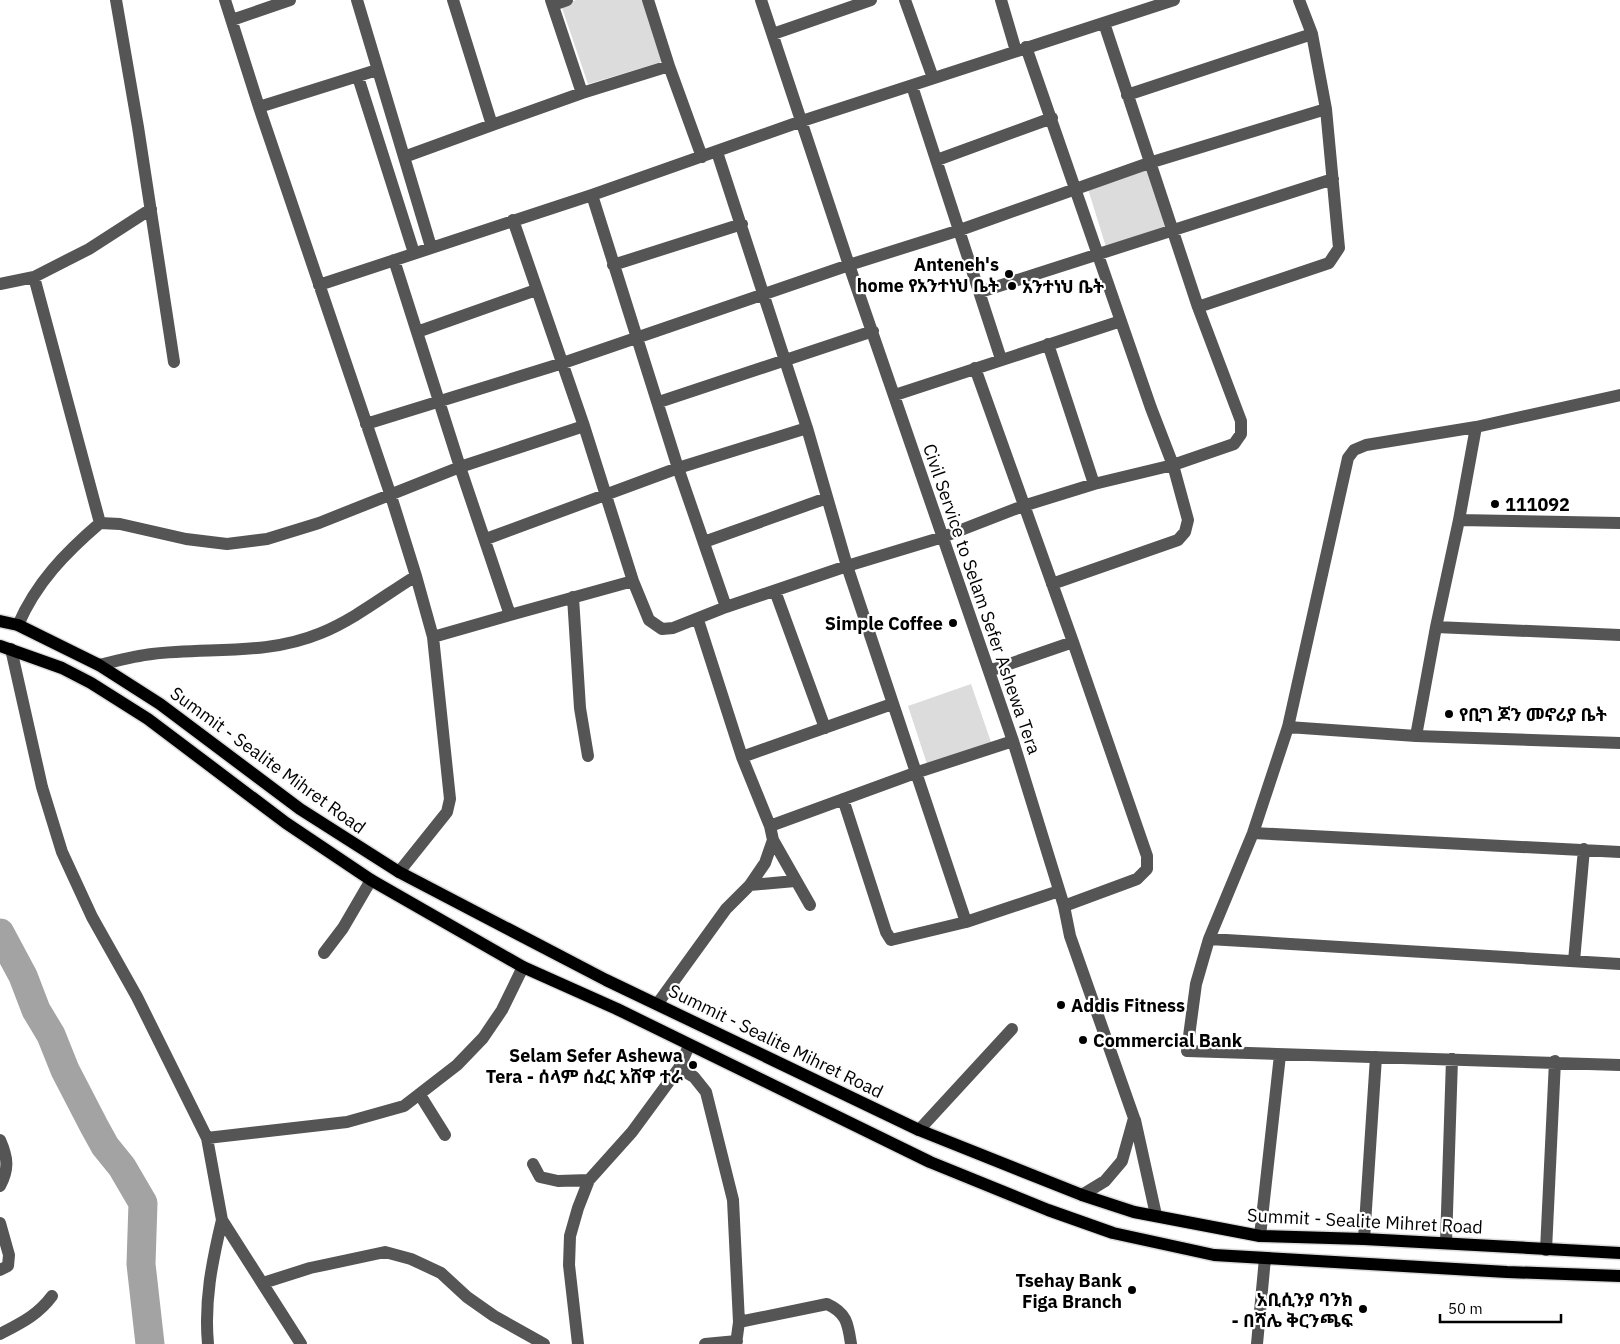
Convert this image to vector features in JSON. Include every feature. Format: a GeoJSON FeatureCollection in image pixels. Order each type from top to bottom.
{"type":"FeatureCollection","features":[{"type":"Feature","properties":{"kind":"main road","name":"Summit - Sealite Mihret Road"},"geometry":{"type":"LineString","coordinates":[[0,621],[18,625],[99,664],[160,704],[300,809],[399,872],[606,980],[658,1003],[918,1130],[1082,1195],[1134,1212],[1260,1236],[1364,1239],[1620,1253]]}},
{"type":"Feature","properties":{"kind":"main road"},"geometry":{"type":"LineString","coordinates":[[6,648],[62,668],[91,683],[140,714],[286,823],[371,880],[523,967],[596,1000],[930,1162],[1048,1210],[1136,1239],[1214,1255],[1507,1272],[1620,1276]]}},
{"type":"Feature","properties":{"kind":"main road"},"geometry":{"type":"LineString","coordinates":[[596,1000],[606,980]]}},
{"type":"Feature","properties":{"kind":"street"},"geometry":{"type":"LineString","coordinates":[[116,0],[151,208],[174,362]]}},
{"type":"Feature","properties":{"kind":"street"},"geometry":{"type":"LineString","coordinates":[[225,0],[258,107],[391,496],[416,576],[432,637],[450,799],[447,812],[399,872]]}},
{"type":"Feature","properties":{"kind":"street"},"geometry":{"type":"LineString","coordinates":[[232,20],[290,0]]}},
{"type":"Feature","properties":{"kind":"street"},"geometry":{"type":"LineString","coordinates":[[357,0],[431,248]]}},
{"type":"Feature","properties":{"kind":"street"},"geometry":{"type":"LineString","coordinates":[[453,0],[492,125]]}},
{"type":"Feature","properties":{"kind":"street"},"geometry":{"type":"LineString","coordinates":[[567,0],[552,2],[582,93]]}},
{"type":"Feature","properties":{"kind":"street"},"geometry":{"type":"LineString","coordinates":[[648,0],[669,66],[702,157]]}},
{"type":"Feature","properties":{"kind":"street","name":"Civil Service to Selam Sefer Ashewa Tera"},"geometry":{"type":"LineString","coordinates":[[761,0],[849,265],[1013,741],[1064,906],[1070,936],[1134,1118],[1156,1215]]}},
{"type":"Feature","properties":{"kind":"street"},"geometry":{"type":"LineString","coordinates":[[773,34],[871,0]]}},
{"type":"Feature","properties":{"kind":"street"},"geometry":{"type":"LineString","coordinates":[[905,0],[933,78]]}},
{"type":"Feature","properties":{"kind":"street"},"geometry":{"type":"LineString","coordinates":[[1001,0],[1052,118],[1121,321],[1173,465],[1188,520],[1185,532],[1178,540],[1052,584]]}},
{"type":"Feature","properties":{"kind":"street"},"geometry":{"type":"LineString","coordinates":[[320,285],[592,195],[802,121],[1174,0]]}},
{"type":"Feature","properties":{"kind":"street"},"geometry":{"type":"LineString","coordinates":[[1198,307],[1329,263],[1340,248],[1326,109],[1312,34],[1299,0]]}},
{"type":"Feature","properties":{"kind":"street"},"geometry":{"type":"LineString","coordinates":[[514,220],[536,290],[607,494],[633,581],[649,620],[662,629],[673,628],[698,620],[726,608],[847,566],[943,537],[1023,506],[1094,484],[1173,465],[1234,444],[1241,434],[1241,421],[1198,307],[1104,23]]}},
{"type":"Feature","properties":{"kind":"street"},"geometry":{"type":"LineString","coordinates":[[1127,95],[1312,34]]}},
{"type":"Feature","properties":{"kind":"street"},"geometry":{"type":"LineString","coordinates":[[404,157],[582,93],[669,66]]}},
{"type":"Feature","properties":{"kind":"street"},"geometry":{"type":"LineString","coordinates":[[258,107],[377,70]]}},
{"type":"Feature","properties":{"kind":"street"},"geometry":{"type":"LineString","coordinates":[[358,77],[414,253]]}},
{"type":"Feature","properties":{"kind":"street"},"geometry":{"type":"LineString","coordinates":[[912,86],[1001,359]]}},
{"type":"Feature","properties":{"kind":"street"},"geometry":{"type":"LineString","coordinates":[[366,424],[562,364],[849,265],[960,230],[1149,163],[1326,109]]}},
{"type":"Feature","properties":{"kind":"street"},"geometry":{"type":"LineString","coordinates":[[937,160],[1052,118]]}},
{"type":"Feature","properties":{"kind":"street"},"geometry":{"type":"LineString","coordinates":[[718,152],[807,428],[847,566],[966,922]]}},
{"type":"Feature","properties":{"kind":"street"},"geometry":{"type":"LineString","coordinates":[[980,292],[1333,179]]}},
{"type":"Feature","properties":{"kind":"street"},"geometry":{"type":"LineString","coordinates":[[592,195],[613,265],[659,402],[678,468],[726,608]]}},
{"type":"Feature","properties":{"kind":"street"},"geometry":{"type":"LineString","coordinates":[[0,284],[34,277],[89,250],[151,208]]}},
{"type":"Feature","properties":{"kind":"street"},"geometry":{"type":"LineString","coordinates":[[613,265],[742,224]]}},
{"type":"Feature","properties":{"kind":"street"},"geometry":{"type":"LineString","coordinates":[[394,260],[460,467],[510,615]]}},
{"type":"Feature","properties":{"kind":"street"},"geometry":{"type":"LineString","coordinates":[[34,277],[100,523]]}},
{"type":"Feature","properties":{"kind":"street"},"geometry":{"type":"LineString","coordinates":[[417,332],[536,290]]}},
{"type":"Feature","properties":{"kind":"street"},"geometry":{"type":"LineString","coordinates":[[895,395],[1121,321]]}},
{"type":"Feature","properties":{"kind":"street"},"geometry":{"type":"LineString","coordinates":[[659,402],[785,362],[873,331]]}},
{"type":"Feature","properties":{"kind":"street"},"geometry":{"type":"LineString","coordinates":[[1048,344],[1094,484]]}},
{"type":"Feature","properties":{"kind":"street"},"geometry":{"type":"LineString","coordinates":[[975,368],[1147,856],[1147,869],[1137,879],[1064,906]]}},
{"type":"Feature","properties":{"kind":"street"},"geometry":{"type":"LineString","coordinates":[[1620,395],[1476,428],[1366,445],[1354,450],[1348,458],[1288,727],[1253,833],[1210,939],[1196,984],[1187,1051],[1555,1061],[1620,1065]]}},
{"type":"Feature","properties":{"kind":"street"},"geometry":{"type":"LineString","coordinates":[[18,625],[29,600],[50,572],[76,543],[100,523],[120,524],[178,538],[227,544],[267,539],[319,523],[460,467],[584,426]]}},
{"type":"Feature","properties":{"kind":"street"},"geometry":{"type":"LineString","coordinates":[[486,540],[678,468],[807,428]]}},
{"type":"Feature","properties":{"kind":"street"},"geometry":{"type":"LineString","coordinates":[[1416,736],[1476,428]]}},
{"type":"Feature","properties":{"kind":"street"},"geometry":{"type":"LineString","coordinates":[[704,542],[827,498]]}},
{"type":"Feature","properties":{"kind":"street"},"geometry":{"type":"LineString","coordinates":[[1459,520],[1619,521]]}},
{"type":"Feature","properties":{"kind":"street"},"geometry":{"type":"LineString","coordinates":[[99,664],[151,654],[253,650],[295,641],[321,633],[347,620],[416,576]]}},
{"type":"Feature","properties":{"kind":"street"},"geometry":{"type":"LineString","coordinates":[[432,637],[633,581]]}},
{"type":"Feature","properties":{"kind":"street"},"geometry":{"type":"LineString","coordinates":[[775,591],[825,728]]}},
{"type":"Feature","properties":{"kind":"street"},"geometry":{"type":"LineString","coordinates":[[573,597],[580,708],[588,756]]}},
{"type":"Feature","properties":{"kind":"street"},"geometry":{"type":"LineString","coordinates":[[698,620],[742,757],[770,826],[773,840],[810,905]]}},
{"type":"Feature","properties":{"kind":"street"},"geometry":{"type":"LineString","coordinates":[[1436,627],[1620,635]]}},
{"type":"Feature","properties":{"kind":"street"},"geometry":{"type":"LineString","coordinates":[[989,671],[1073,642]]}},
{"type":"Feature","properties":{"kind":"street"},"geometry":{"type":"LineString","coordinates":[[6,648],[42,787],[62,852],[92,917],[136,997],[207,1138],[222,1220],[301,1344]]}},
{"type":"Feature","properties":{"kind":"street"},"geometry":{"type":"LineString","coordinates":[[742,757],[892,704]]}},
{"type":"Feature","properties":{"kind":"street"},"geometry":{"type":"LineString","coordinates":[[1288,727],[1416,736],[1620,743]]}},
{"type":"Feature","properties":{"kind":"street"},"geometry":{"type":"LineString","coordinates":[[770,826],[915,772],[1013,741]]}},
{"type":"Feature","properties":{"kind":"street"},"geometry":{"type":"LineString","coordinates":[[843,799],[886,932],[891,940],[966,922],[1058,890]]}},
{"type":"Feature","properties":{"kind":"street"},"geometry":{"type":"LineString","coordinates":[[1253,833],[1620,852]]}},
{"type":"Feature","properties":{"kind":"street"},"geometry":{"type":"LineString","coordinates":[[658,1003],[726,909],[750,885],[764,863],[773,840]]}},
{"type":"Feature","properties":{"kind":"street"},"geometry":{"type":"LineString","coordinates":[[1574,961],[1584,849]]}},
{"type":"Feature","properties":{"kind":"street"},"geometry":{"type":"LineString","coordinates":[[324,953],[343,928],[371,880]]}},
{"type":"Feature","properties":{"kind":"street"},"geometry":{"type":"LineString","coordinates":[[750,885],[795,881]]}},
{"type":"Feature","properties":{"kind":"street"},"geometry":{"type":"LineString","coordinates":[[1210,939],[1620,964]]}},
{"type":"Feature","properties":{"kind":"street"},"geometry":{"type":"LineString","coordinates":[[207,1138],[347,1122],[404,1106],[457,1065],[483,1038],[502,1010],[523,967]]}},
{"type":"Feature","properties":{"kind":"street"},"geometry":{"type":"LineString","coordinates":[[918,1130],[1012,1029]]}},
{"type":"Feature","properties":{"kind":"street"},"geometry":{"type":"LineString","coordinates":[[578,1344],[569,1265],[570,1236],[578,1208],[589,1180],[632,1132],[679,1068],[689,1046]]}},
{"type":"Feature","properties":{"kind":"street"},"geometry":{"type":"LineString","coordinates":[[1260,1236],[1280,1055]]}},
{"type":"Feature","properties":{"kind":"street"},"geometry":{"type":"LineString","coordinates":[[1364,1239],[1376,1057]]}},
{"type":"Feature","properties":{"kind":"street"},"geometry":{"type":"LineString","coordinates":[[1446,1243],[1452,1059]]}},
{"type":"Feature","properties":{"kind":"street"},"geometry":{"type":"LineString","coordinates":[[1546,1250],[1555,1061]]}},
{"type":"Feature","properties":{"kind":"street"},"geometry":{"type":"LineString","coordinates":[[679,1068],[694,1077],[706,1092],[733,1200],[739,1322],[737,1342],[705,1344]]}},
{"type":"Feature","properties":{"kind":"street"},"geometry":{"type":"LineString","coordinates":[[420,1095],[445,1136]]}},
{"type":"Feature","properties":{"kind":"street"},"geometry":{"type":"LineString","coordinates":[[1082,1195],[1105,1181],[1122,1161],[1134,1118]]}},
{"type":"Feature","properties":{"kind":"street"},"geometry":{"type":"LineString","coordinates":[[0,1140],[8,1157],[6,1174],[0,1186]]}},
{"type":"Feature","properties":{"kind":"street"},"geometry":{"type":"LineString","coordinates":[[533,1164],[540,1177],[558,1182],[589,1180]]}},
{"type":"Feature","properties":{"kind":"street"},"geometry":{"type":"LineString","coordinates":[[208,1344],[206,1314],[212,1263],[222,1220]]}},
{"type":"Feature","properties":{"kind":"street"},"geometry":{"type":"LineString","coordinates":[[0,1223],[9,1255],[8,1266],[0,1270]]}},
{"type":"Feature","properties":{"kind":"street"},"geometry":{"type":"LineString","coordinates":[[263,1283],[310,1268],[385,1252],[411,1259],[440,1273],[467,1297],[494,1316],[538,1342]]}},
{"type":"Feature","properties":{"kind":"street"},"geometry":{"type":"LineString","coordinates":[[1257,1344],[1265,1258]]}},
{"type":"Feature","properties":{"kind":"street"},"geometry":{"type":"LineString","coordinates":[[0,1334],[32,1318],[42,1310],[52,1296]]}},
{"type":"Feature","properties":{"kind":"street"},"geometry":{"type":"LineString","coordinates":[[739,1322],[828,1304],[840,1310],[848,1325],[851,1344]]}},
{"type":"Feature","properties":{"kind":"shaded area"},"geometry":{"type":"Polygon","coordinates":[[[576,0],[652,0],[672,59],[588,84],[561,5],[576,0]]]}},
{"type":"Feature","properties":{"kind":"shaded area"},"geometry":{"type":"Polygon","coordinates":[[[1147,167],[1169,227],[1106,247],[1088,189],[1147,167]]]}},
{"type":"Feature","properties":{"kind":"shaded area"},"geometry":{"type":"Polygon","coordinates":[[[971,684],[991,742],[927,764],[908,706],[971,684]]]}},
{"type":"Feature","properties":{"kind":"waterway"},"geometry":{"type":"LineString","coordinates":[[0,933],[23,976],[36,1010],[51,1035],[65,1070],[94,1126],[105,1146],[122,1167],[143,1203],[141,1264],[150,1344]]}},
{"type":"Feature","properties":{"kind":"place","name":"Anteneh's home የአንተነህ ቤት"},"geometry":{"type":"Point","coordinates":[1009,274]}},
{"type":"Feature","properties":{"kind":"place","name":"አንተነህ ቤት"},"geometry":{"type":"Point","coordinates":[1012,286]}},
{"type":"Feature","properties":{"kind":"place","name":"111092"},"geometry":{"type":"Point","coordinates":[1495,504]}},
{"type":"Feature","properties":{"kind":"place","name":"Simple Coffee"},"geometry":{"type":"Point","coordinates":[953,623]}},
{"type":"Feature","properties":{"kind":"place","name":"የቢግ ጆን መኖሪያ ቤት"},"geometry":{"type":"Point","coordinates":[1449,714]}},
{"type":"Feature","properties":{"kind":"place","name":"Addis Fitness"},"geometry":{"type":"Point","coordinates":[1061,1005]}},
{"type":"Feature","properties":{"kind":"place","name":"Commercial Bank"},"geometry":{"type":"Point","coordinates":[1083,1040]}},
{"type":"Feature","properties":{"kind":"place","name":"Selam Sefer Ashewa Tera - ሰላም ሰፈር አሸዋ ተራ"},"geometry":{"type":"Point","coordinates":[693,1065]}},
{"type":"Feature","properties":{"kind":"place","name":"Tsehay Bank Figa Branch"},"geometry":{"type":"Point","coordinates":[1132,1290]}},
{"type":"Feature","properties":{"kind":"place","name":"አቢሲንያ ባንክ - በሻሌ ቅርንጫፍ"},"geometry":{"type":"Point","coordinates":[1363,1309]}}]}
